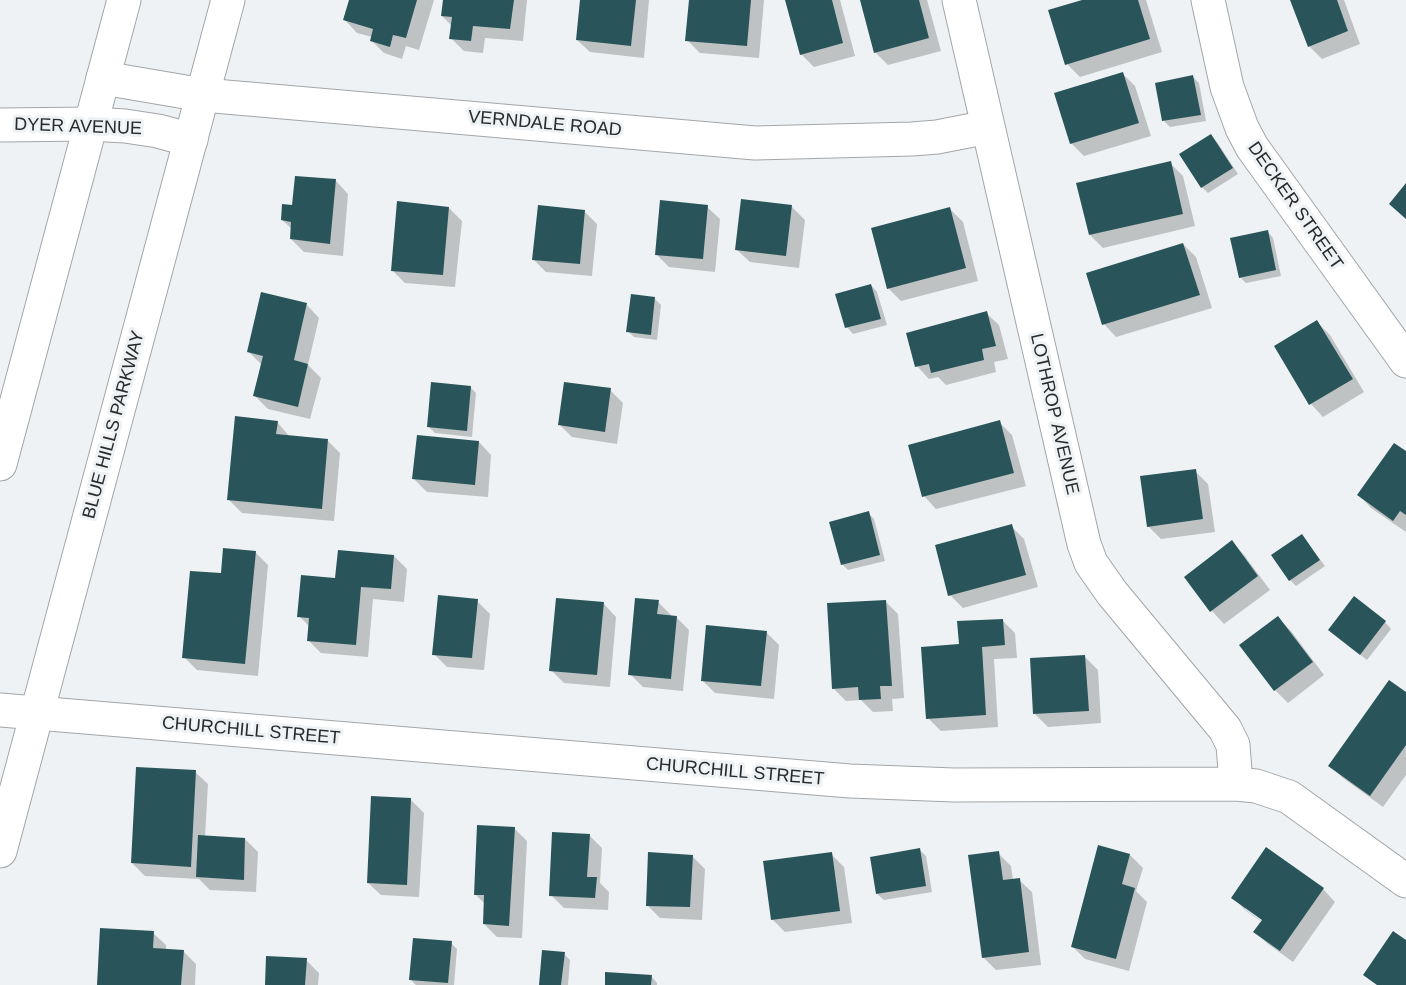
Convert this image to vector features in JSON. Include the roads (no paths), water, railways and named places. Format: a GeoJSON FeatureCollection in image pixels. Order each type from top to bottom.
{"type":"FeatureCollection","features":[{"type":"Feature","properties":{"kind":"street"},"geometry":{"type":"LineString","coordinates":[[0,464],[124,0]]}},
{"type":"Feature","properties":{"kind":"street","name":"BLUE HILLS PARKWAY"},"geometry":{"type":"LineString","coordinates":[[0,851],[228,0]]}},
{"type":"Feature","properties":{"kind":"street","name":"LOTHROP AVENUE"},"geometry":{"type":"LineString","coordinates":[[959,0],[1084,544],[1091,563],[1112,593],[1225,729],[1233,745],[1236,784]]}},
{"type":"Feature","properties":{"kind":"street","name":"DECKER STREET"},"geometry":{"type":"LineString","coordinates":[[1208,0],[1227,87],[1251,147],[1406,361]]}},
{"type":"Feature","properties":{"kind":"street","name":"VERNDALE ROAD"},"geometry":{"type":"LineString","coordinates":[[103,78],[203,95],[755,142],[912,139],[937,137],[988,127]]}},
{"type":"Feature","properties":{"kind":"street","name":"DYER AVENUE"},"geometry":{"type":"LineString","coordinates":[[0,125],[125,126],[158,131],[191,140]]}},
{"type":"Feature","properties":{"kind":"street","name":"CHURCHILL STREET"},"geometry":{"type":"LineString","coordinates":[[0,710],[870,782],[954,785],[1236,784],[1256,786],[1289,797],[1406,881]]}}]}
